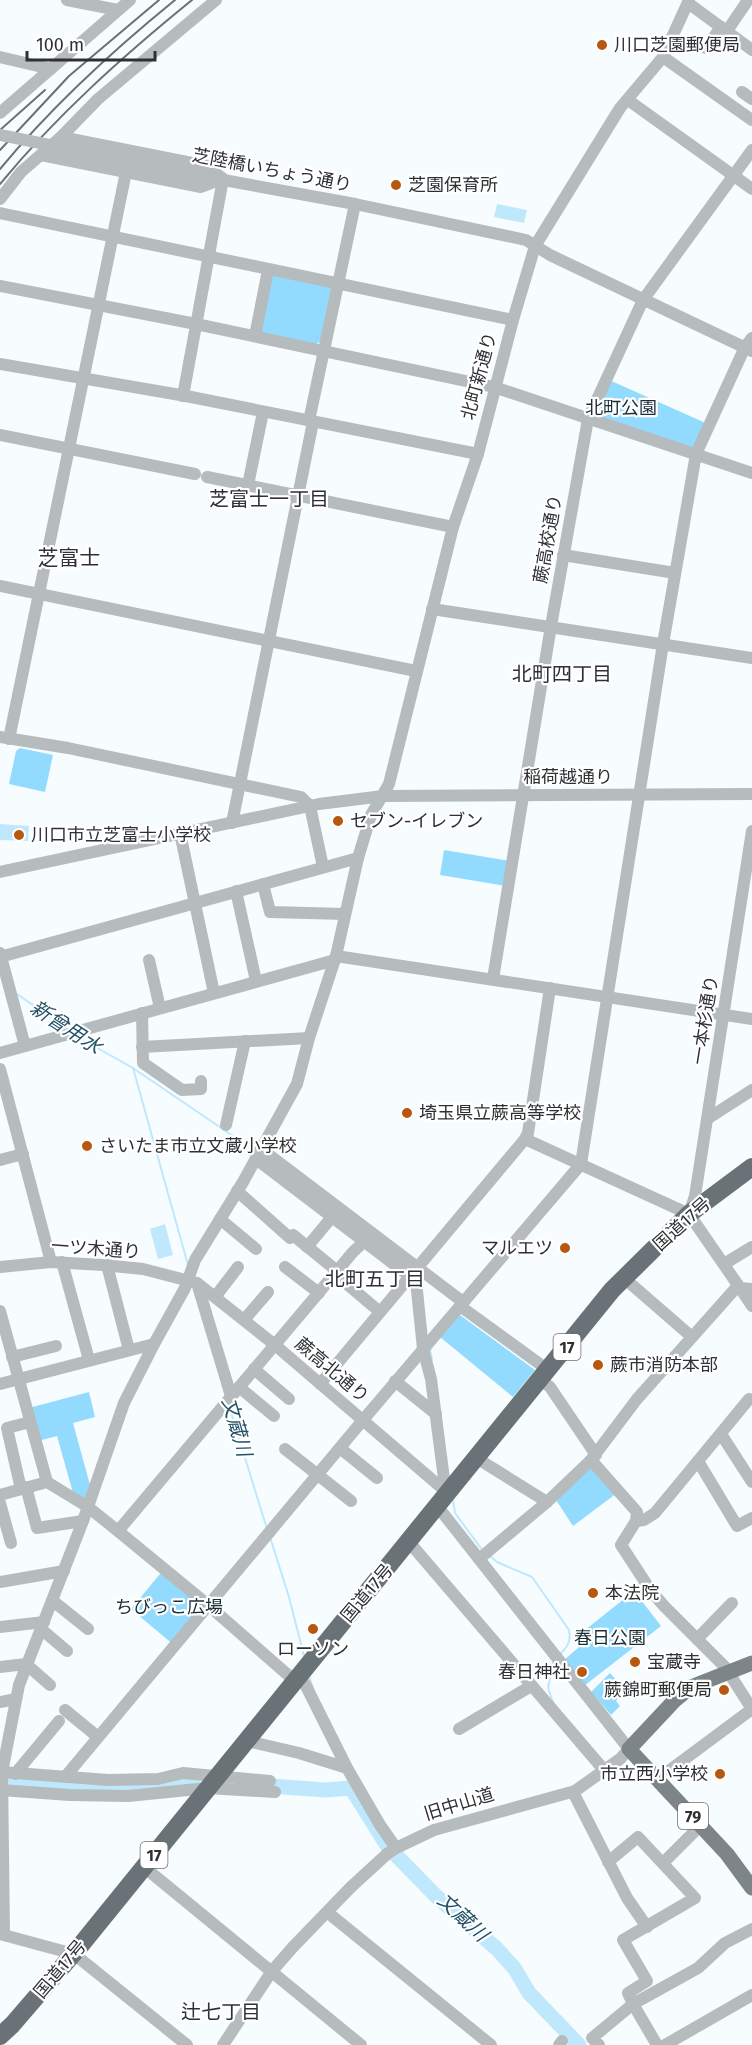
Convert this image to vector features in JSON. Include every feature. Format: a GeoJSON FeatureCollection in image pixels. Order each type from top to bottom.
{"type":"FeatureCollection","features":[{"type":"Feature","properties":{"kind":"highway","name":"国道17号"},"geometry":{"type":"LineString","coordinates":[[0,2036],[74,1954],[478,1459],[612,1290],[689,1214],[750,1172]]}},
{"type":"Feature","properties":{"kind":"highway"},"geometry":{"type":"LineString","coordinates":[[0,2036],[5,2045]]}},
{"type":"Feature","properties":{"kind":"main road","name":"旧中山道"},"geometry":{"type":"LineString","coordinates":[[629,1749],[691,1687],[752,1663]]}},
{"type":"Feature","properties":{"kind":"main road","name":"79"},"geometry":{"type":"LineString","coordinates":[[629,1749],[727,1854],[752,1888]]}},
{"type":"Feature","properties":{"kind":"street"},"geometry":{"type":"LineString","coordinates":[[67,0],[118,10]]}},
{"type":"Feature","properties":{"kind":"street"},"geometry":{"type":"LineString","coordinates":[[0,113],[130,0]]}},
{"type":"Feature","properties":{"kind":"street"},"geometry":{"type":"LineString","coordinates":[[0,199],[21,172],[61,137],[98,99],[216,0]]}},
{"type":"Feature","properties":{"kind":"street"},"geometry":{"type":"LineString","coordinates":[[706,48],[748,0]]}},
{"type":"Feature","properties":{"kind":"street"},"geometry":{"type":"LineString","coordinates":[[689,1],[752,50]]}},
{"type":"Feature","properties":{"kind":"street","name":"北町新通り"},"geometry":{"type":"LineString","coordinates":[[2,1934],[2,1790],[9,1773],[16,1699],[26,1664],[53,1601],[124,1403],[154,1344],[192,1278],[220,1219],[285,1108],[297,1083],[309,1038],[336,958],[358,858],[371,814],[388,784],[400,742],[453,527],[478,454],[494,387],[535,246],[628,100],[663,57],[689,1]]}},
{"type":"Feature","properties":{"kind":"street"},"geometry":{"type":"LineString","coordinates":[[0,57],[51,69]]}},
{"type":"Feature","properties":{"kind":"street"},"geometry":{"type":"LineString","coordinates":[[663,57],[752,120]]}},
{"type":"Feature","properties":{"kind":"street"},"geometry":{"type":"LineString","coordinates":[[628,100],[752,189]]}},
{"type":"Feature","properties":{"kind":"street","name":"芝陸橋いちょう通り"},"geometry":{"type":"LineString","coordinates":[[0,135],[355,204],[526,240],[643,300],[750,345]]}},
{"type":"Feature","properties":{"kind":"street"},"geometry":{"type":"LineString","coordinates":[[61,137],[207,166],[223,179]]}},
{"type":"Feature","properties":{"kind":"street","name":"蕨高校通り"},"geometry":{"type":"LineString","coordinates":[[493,979],[550,626],[588,419],[643,300],[752,150]]}},
{"type":"Feature","properties":{"kind":"street"},"geometry":{"type":"LineString","coordinates":[[41,155],[201,187],[223,179]]}},
{"type":"Feature","properties":{"kind":"street"},"geometry":{"type":"LineString","coordinates":[[126,172],[39,594],[4,738],[68,748],[298,797],[310,806],[323,867]]}},
{"type":"Feature","properties":{"kind":"street"},"geometry":{"type":"LineString","coordinates":[[183,396],[223,179]]}},
{"type":"Feature","properties":{"kind":"street"},"geometry":{"type":"LineString","coordinates":[[232,823],[355,204]]}},
{"type":"Feature","properties":{"kind":"street"},"geometry":{"type":"LineString","coordinates":[[0,213],[513,320]]}},
{"type":"Feature","properties":{"kind":"street"},"geometry":{"type":"LineString","coordinates":[[255,336],[268,270]]}},
{"type":"Feature","properties":{"kind":"street"},"geometry":{"type":"LineString","coordinates":[[0,286],[255,336],[494,387],[752,473]]}},
{"type":"Feature","properties":{"kind":"street"},"geometry":{"type":"LineString","coordinates":[[66,1777],[363,1420],[581,1164],[663,644],[696,454],[750,345]]}},
{"type":"Feature","properties":{"kind":"street"},"geometry":{"type":"LineString","coordinates":[[0,364],[183,396],[478,454]]}},
{"type":"Feature","properties":{"kind":"street"},"geometry":{"type":"LineString","coordinates":[[248,485],[263,412]]}},
{"type":"Feature","properties":{"kind":"street"},"geometry":{"type":"LineString","coordinates":[[0,435],[453,527]]}},
{"type":"Feature","properties":{"kind":"street"},"geometry":{"type":"LineString","coordinates":[[563,555],[675,573]]}},
{"type":"Feature","properties":{"kind":"street"},"geometry":{"type":"LineString","coordinates":[[0,586],[416,671]]}},
{"type":"Feature","properties":{"kind":"street"},"geometry":{"type":"LineString","coordinates":[[432,609],[752,658]]}},
{"type":"Feature","properties":{"kind":"street","name":"稲荷越通り"},"geometry":{"type":"LineString","coordinates":[[0,872],[310,806],[383,796],[752,794]]}},
{"type":"Feature","properties":{"kind":"street","name":"一本杉通り"},"geometry":{"type":"LineString","coordinates":[[689,1214],[695,1196],[752,831]]}},
{"type":"Feature","properties":{"kind":"street"},"geometry":{"type":"LineString","coordinates":[[180,833],[214,993]]}},
{"type":"Feature","properties":{"kind":"street"},"geometry":{"type":"LineString","coordinates":[[25,1046],[0,956],[358,858]]}},
{"type":"Feature","properties":{"kind":"street"},"geometry":{"type":"LineString","coordinates":[[264,884],[270,912],[345,914]]}},
{"type":"Feature","properties":{"kind":"street"},"geometry":{"type":"LineString","coordinates":[[236,891],[256,981]]}},
{"type":"Feature","properties":{"kind":"street"},"geometry":{"type":"LineString","coordinates":[[0,1053],[336,958],[493,979],[752,1019]]}},
{"type":"Feature","properties":{"kind":"street"},"geometry":{"type":"LineString","coordinates":[[149,960],[160,1008]]}},
{"type":"Feature","properties":{"kind":"street"},"geometry":{"type":"LineString","coordinates":[[320,1384],[525,1139],[528,1133],[550,988]]}},
{"type":"Feature","properties":{"kind":"street"},"geometry":{"type":"LineString","coordinates":[[142,1013],[143,1063],[182,1090],[201,1089],[201,1081]]}},
{"type":"Feature","properties":{"kind":"street"},"geometry":{"type":"LineString","coordinates":[[142,1047],[309,1038]]}},
{"type":"Feature","properties":{"kind":"street"},"geometry":{"type":"LineString","coordinates":[[226,1125],[245,1041]]}},
{"type":"Feature","properties":{"kind":"street"},"geometry":{"type":"LineString","coordinates":[[0,1069],[22,1154],[89,1360]]}},
{"type":"Feature","properties":{"kind":"street"},"geometry":{"type":"LineString","coordinates":[[707,1119],[752,1090]]}},
{"type":"Feature","properties":{"kind":"street"},"geometry":{"type":"LineString","coordinates":[[525,1139],[689,1214],[742,1288],[752,1306]]}},
{"type":"Feature","properties":{"kind":"street"},"geometry":{"type":"LineString","coordinates":[[258,1153],[413,1272],[461,1304],[545,1375],[593,1457],[637,1512],[636,1521],[621,1545],[651,1591],[728,1671],[752,1709],[670,1770]]}},
{"type":"Feature","properties":{"kind":"street"},"geometry":{"type":"LineString","coordinates":[[0,1161],[22,1154]]}},
{"type":"Feature","properties":{"kind":"street"},"geometry":{"type":"LineString","coordinates":[[284,1198],[296,1183]]}},
{"type":"Feature","properties":{"kind":"street"},"geometry":{"type":"LineString","coordinates":[[237,1191],[307,1247],[380,1312]]}},
{"type":"Feature","properties":{"kind":"street"},"geometry":{"type":"LineString","coordinates":[[307,1247],[335,1213]]}},
{"type":"Feature","properties":{"kind":"street"},"geometry":{"type":"LineString","coordinates":[[220,1219],[256,1249]]}},
{"type":"Feature","properties":{"kind":"street"},"geometry":{"type":"LineString","coordinates":[[118,1531],[336,1272],[368,1238]]}},
{"type":"Feature","properties":{"kind":"street"},"geometry":{"type":"LineString","coordinates":[[724,1264],[752,1246]]}},
{"type":"Feature","properties":{"kind":"street","name":"一ツ木通り"},"geometry":{"type":"LineString","coordinates":[[0,1267],[56,1262],[143,1269],[192,1278]]}},
{"type":"Feature","properties":{"kind":"street"},"geometry":{"type":"LineString","coordinates":[[107,1265],[129,1350]]}},
{"type":"Feature","properties":{"kind":"street"},"geometry":{"type":"LineString","coordinates":[[285,1266],[319,1293]]}},
{"type":"Feature","properties":{"kind":"street"},"geometry":{"type":"LineString","coordinates":[[215,1297],[238,1267]]}},
{"type":"Feature","properties":{"kind":"street"},"geometry":{"type":"LineString","coordinates":[[413,1272],[431,1379],[446,1496]]}},
{"type":"Feature","properties":{"kind":"street"},"geometry":{"type":"LineString","coordinates":[[192,1278],[231,1396],[274,1416]]}},
{"type":"Feature","properties":{"kind":"street","name":"蕨高北通り"},"geometry":{"type":"LineString","coordinates":[[192,1278],[275,1345],[442,1489],[484,1555],[553,1653],[629,1749]]}},
{"type":"Feature","properties":{"kind":"street"},"geometry":{"type":"LineString","coordinates":[[624,1278],[692,1337]]}},
{"type":"Feature","properties":{"kind":"street"},"geometry":{"type":"LineString","coordinates":[[484,1555],[547,1502],[593,1457],[637,1399],[692,1337],[742,1288]]}},
{"type":"Feature","properties":{"kind":"street"},"geometry":{"type":"LineString","coordinates":[[244,1320],[268,1292]]}},
{"type":"Feature","properties":{"kind":"street"},"geometry":{"type":"LineString","coordinates":[[0,1311],[47,1482],[88,1507],[118,1531],[288,1675],[303,1671],[315,1707],[393,1850]]}},
{"type":"Feature","properties":{"kind":"street"},"geometry":{"type":"LineString","coordinates":[[0,1384],[154,1344]]}},
{"type":"Feature","properties":{"kind":"street"},"geometry":{"type":"LineString","coordinates":[[12,1357],[56,1346]]}},
{"type":"Feature","properties":{"kind":"street"},"geometry":{"type":"LineString","coordinates":[[254,1369],[289,1398]]}},
{"type":"Feature","properties":{"kind":"street"},"geometry":{"type":"LineString","coordinates":[[396,1382],[436,1414]]}},
{"type":"Feature","properties":{"kind":"street"},"geometry":{"type":"LineString","coordinates":[[636,1521],[644,1520],[655,1513],[749,1399]]}},
{"type":"Feature","properties":{"kind":"street"},"geometry":{"type":"LineString","coordinates":[[30,1422],[7,1428],[37,1528],[83,1521]]}},
{"type":"Feature","properties":{"kind":"street"},"geometry":{"type":"LineString","coordinates":[[721,1434],[752,1482]]}},
{"type":"Feature","properties":{"kind":"street"},"geometry":{"type":"LineString","coordinates":[[340,1448],[377,1478]]}},
{"type":"Feature","properties":{"kind":"street"},"geometry":{"type":"LineString","coordinates":[[285,1449],[351,1501]]}},
{"type":"Feature","properties":{"kind":"street"},"geometry":{"type":"LineString","coordinates":[[478,1459],[547,1502]]}},
{"type":"Feature","properties":{"kind":"street"},"geometry":{"type":"LineString","coordinates":[[699,1461],[738,1526],[752,1518]]}},
{"type":"Feature","properties":{"kind":"street"},"geometry":{"type":"LineString","coordinates":[[0,1495],[47,1482]]}},
{"type":"Feature","properties":{"kind":"street"},"geometry":{"type":"LineString","coordinates":[[0,1503],[11,1543]]}},
{"type":"Feature","properties":{"kind":"street"},"geometry":{"type":"LineString","coordinates":[[409,1542],[603,1770]]}},
{"type":"Feature","properties":{"kind":"street"},"geometry":{"type":"LineString","coordinates":[[0,1582],[64,1571]]}},
{"type":"Feature","properties":{"kind":"street"},"geometry":{"type":"LineString","coordinates":[[53,1601],[88,1629]]}},
{"type":"Feature","properties":{"kind":"street"},"geometry":{"type":"LineString","coordinates":[[697,1639],[732,1603]]}},
{"type":"Feature","properties":{"kind":"street"},"geometry":{"type":"LineString","coordinates":[[0,1627],[43,1626],[68,1651]]}},
{"type":"Feature","properties":{"kind":"street"},"geometry":{"type":"LineString","coordinates":[[0,1667],[26,1664],[50,1685]]}},
{"type":"Feature","properties":{"kind":"street"},"geometry":{"type":"LineString","coordinates":[[459,1729],[531,1686]]}},
{"type":"Feature","properties":{"kind":"street"},"geometry":{"type":"LineString","coordinates":[[0,1702],[16,1699]]}},
{"type":"Feature","properties":{"kind":"street"},"geometry":{"type":"LineString","coordinates":[[9,1773],[62,1715],[98,1737]]}},
{"type":"Feature","properties":{"kind":"street"},"geometry":{"type":"LineString","coordinates":[[247,1741],[299,1753],[347,1768]]}},
{"type":"Feature","properties":{"kind":"street","name":"旧中山道"},"geometry":{"type":"LineString","coordinates":[[223,2045],[272,1971],[327,1912],[393,1850],[434,1830],[573,1792],[620,1759],[629,1749]]}},
{"type":"Feature","properties":{"kind":"street"},"geometry":{"type":"LineString","coordinates":[[9,1773],[108,1780],[158,1779],[183,1773],[212,1783]]}},
{"type":"Feature","properties":{"kind":"street"},"geometry":{"type":"LineString","coordinates":[[2,1790],[128,1796],[212,1783],[272,1787]]}},
{"type":"Feature","properties":{"kind":"street"},"geometry":{"type":"LineString","coordinates":[[573,1792],[627,1898],[647,1927]]}},
{"type":"Feature","properties":{"kind":"street"},"geometry":{"type":"LineString","coordinates":[[663,1863],[701,1825]]}},
{"type":"Feature","properties":{"kind":"street"},"geometry":{"type":"LineString","coordinates":[[608,1862],[638,1838],[695,1898],[623,1940],[647,1981],[628,1993],[657,2045]]}},
{"type":"Feature","properties":{"kind":"street"},"geometry":{"type":"LineString","coordinates":[[144,1868],[361,2045]]}},
{"type":"Feature","properties":{"kind":"street"},"geometry":{"type":"LineString","coordinates":[[327,1912],[491,2045]]}},
{"type":"Feature","properties":{"kind":"street"},"geometry":{"type":"LineString","coordinates":[[599,2045],[592,2038],[633,2004],[698,1968],[725,1943],[752,1929]]}},
{"type":"Feature","properties":{"kind":"street"},"geometry":{"type":"LineString","coordinates":[[2,1934],[74,1954],[187,2045]]}},
{"type":"Feature","properties":{"kind":"street"},"geometry":{"type":"LineString","coordinates":[[665,2045],[752,1995]]}},
{"type":"Feature","properties":{"kind":"green space"},"geometry":{"type":"Polygon","coordinates":[[[272,274],[329,285],[333,292],[323,340],[316,344],[262,333],[259,326],[272,274]]]}},
{"type":"Feature","properties":{"kind":"green space","name":"北町公園"},"geometry":{"type":"Polygon","coordinates":[[[607,379],[710,425],[696,454],[588,419],[607,379]]]}},
{"type":"Feature","properties":{"kind":"green space"},"geometry":{"type":"Polygon","coordinates":[[[20,748],[53,755],[45,792],[9,784],[16,751],[20,748]]]}},
{"type":"Feature","properties":{"kind":"green space"},"geometry":{"type":"Polygon","coordinates":[[[444,850],[510,861],[506,886],[440,875],[444,850]]]}},
{"type":"Feature","properties":{"kind":"green space"},"geometry":{"type":"Polygon","coordinates":[[[460,1315],[535,1370],[513,1397],[440,1337],[460,1315]]]}},
{"type":"Feature","properties":{"kind":"green space"},"geometry":{"type":"Polygon","coordinates":[[[89,1392],[95,1417],[73,1423],[90,1485],[86,1499],[73,1493],[57,1436],[38,1441],[29,1408],[89,1392]]]}},
{"type":"Feature","properties":{"kind":"green space"},"geometry":{"type":"Polygon","coordinates":[[[590,1465],[617,1493],[573,1526],[556,1500],[590,1465]]]}},
{"type":"Feature","properties":{"kind":"green space","name":"ちびっこ広場"},"geometry":{"type":"Polygon","coordinates":[[[164,1569],[208,1605],[175,1646],[131,1609],[164,1569]]]}},
{"type":"Feature","properties":{"kind":"green space","name":"春日公園"},"geometry":{"type":"Polygon","coordinates":[[[634,1591],[661,1626],[584,1686],[564,1660],[578,1648],[580,1634],[634,1591]]]}},
{"type":"Feature","properties":{"kind":"green space"},"geometry":{"type":"Polygon","coordinates":[[[610,1673],[622,1687],[614,1695],[620,1706],[611,1715],[591,1692],[610,1673]]]}},
{"type":"Feature","properties":{"kind":"shaded area"},"geometry":{"type":"Polygon","coordinates":[[[497,204],[527,210],[524,223],[494,217],[497,204]]]}},
{"type":"Feature","properties":{"kind":"shaded area"},"geometry":{"type":"Polygon","coordinates":[[[0,824],[29,826],[28,841],[0,840],[0,824]]]}},
{"type":"Feature","properties":{"kind":"shaded area"},"geometry":{"type":"Polygon","coordinates":[[[165,1224],[173,1255],[158,1259],[150,1229],[165,1224]]]}},
{"type":"Feature","properties":{"kind":"waterway","name":"新曾用水"},"geometry":{"type":"LineString","coordinates":[[17,994],[69,1030]]}},
{"type":"Feature","properties":{"kind":"waterway"},"geometry":{"type":"LineString","coordinates":[[76,1036],[133,1068],[255,1151]]}},
{"type":"Feature","properties":{"kind":"waterway","name":"文蔵川"},"geometry":{"type":"LineString","coordinates":[[133,1068],[188,1265]]}},
{"type":"Feature","properties":{"kind":"waterway"},"geometry":{"type":"LineString","coordinates":[[430,1348],[432,1360]]}},
{"type":"Feature","properties":{"kind":"waterway","name":"文蔵川"},"geometry":{"type":"LineString","coordinates":[[229,1406],[267,1529]]}},
{"type":"Feature","properties":{"kind":"waterway"},"geometry":{"type":"LineString","coordinates":[[453,1500],[455,1513],[483,1551]]}},
{"type":"Feature","properties":{"kind":"waterway","name":"文蔵川"},"geometry":{"type":"LineString","coordinates":[[270,1537],[304,1656]]}},
{"type":"Feature","properties":{"kind":"waterway"},"geometry":{"type":"LineString","coordinates":[[490,1556],[497,1562],[532,1577],[569,1630],[568,1644],[559,1655]]}},
{"type":"Feature","properties":{"kind":"waterway"},"geometry":{"type":"LineString","coordinates":[[553,1661],[548,1688],[553,1702]]}},
{"type":"Feature","properties":{"kind":"waterway","name":"文蔵川"},"geometry":{"type":"LineString","coordinates":[[309,1676],[313,1688]]}},
{"type":"Feature","properties":{"kind":"waterway"},"geometry":{"type":"LineString","coordinates":[[0,1781],[70,1787],[193,1782]]}},
{"type":"Feature","properties":{"kind":"waterway","name":"文蔵川"},"geometry":{"type":"LineString","coordinates":[[257,1785],[325,1790],[351,1788],[388,1847],[436,1896],[497,1949],[515,1969],[529,1993],[579,2045]]}},
{"type":"Feature","properties":{"kind":"railway"},"geometry":{"type":"LineString","coordinates":[[0,150],[69,76],[159,0]]}},
{"type":"Feature","properties":{"kind":"railway"},"geometry":{"type":"LineString","coordinates":[[0,169],[83,80],[175,0]]}},
{"type":"Feature","properties":{"kind":"railway"},"geometry":{"type":"LineString","coordinates":[[0,184],[68,110],[192,0]]}},
{"type":"Feature","properties":{"kind":"railway"},"geometry":{"type":"LineString","coordinates":[[0,130],[45,90]]}},
{"type":"Feature","properties":{"kind":"place","name":"川口芝園郵便局"},"geometry":{"type":"Point","coordinates":[602,45]}},
{"type":"Feature","properties":{"kind":"place","name":"芝園保育所"},"geometry":{"type":"Point","coordinates":[396,185]}},
{"type":"Feature","properties":{"kind":"place","name":"セブン-イレブン"},"geometry":{"type":"Point","coordinates":[338,821]}},
{"type":"Feature","properties":{"kind":"place","name":"川口市立芝富士小学校"},"geometry":{"type":"Point","coordinates":[19,835]}},
{"type":"Feature","properties":{"kind":"place","name":"埼玉県立蕨高等学校"},"geometry":{"type":"Point","coordinates":[407,1113]}},
{"type":"Feature","properties":{"kind":"place","name":"さいたま市立文蔵小学校"},"geometry":{"type":"Point","coordinates":[87,1146]}},
{"type":"Feature","properties":{"kind":"place","name":"マルエツ"},"geometry":{"type":"Point","coordinates":[565,1248]}},
{"type":"Feature","properties":{"kind":"place","name":"蕨市消防本部"},"geometry":{"type":"Point","coordinates":[598,1365]}},
{"type":"Feature","properties":{"kind":"place","name":"本法院"},"geometry":{"type":"Point","coordinates":[593,1593]}},
{"type":"Feature","properties":{"kind":"place","name":"ローソン"},"geometry":{"type":"Point","coordinates":[313,1629]}},
{"type":"Feature","properties":{"kind":"place","name":"宝蔵寺"},"geometry":{"type":"Point","coordinates":[635,1662]}},
{"type":"Feature","properties":{"kind":"place","name":"春日神社"},"geometry":{"type":"Point","coordinates":[582,1672]}},
{"type":"Feature","properties":{"kind":"place","name":"蕨錦町郵便局"},"geometry":{"type":"Point","coordinates":[724,1690]}},
{"type":"Feature","properties":{"kind":"place","name":"市立西小学校"},"geometry":{"type":"Point","coordinates":[720,1774]}},
{"type":"Feature","properties":{"kind":"district","name":"芝富士一丁目"},"geometry":{"type":"Point","coordinates":[269,499]}},
{"type":"Feature","properties":{"kind":"district","name":"芝富士"},"geometry":{"type":"Point","coordinates":[69,558]}},
{"type":"Feature","properties":{"kind":"district","name":"北町四丁目"},"geometry":{"type":"Point","coordinates":[562,674]}},
{"type":"Feature","properties":{"kind":"district","name":"北町五丁目"},"geometry":{"type":"Point","coordinates":[375,1279]}},
{"type":"Feature","properties":{"kind":"district","name":"辻七丁目"},"geometry":{"type":"Point","coordinates":[221,2012]}}]}
